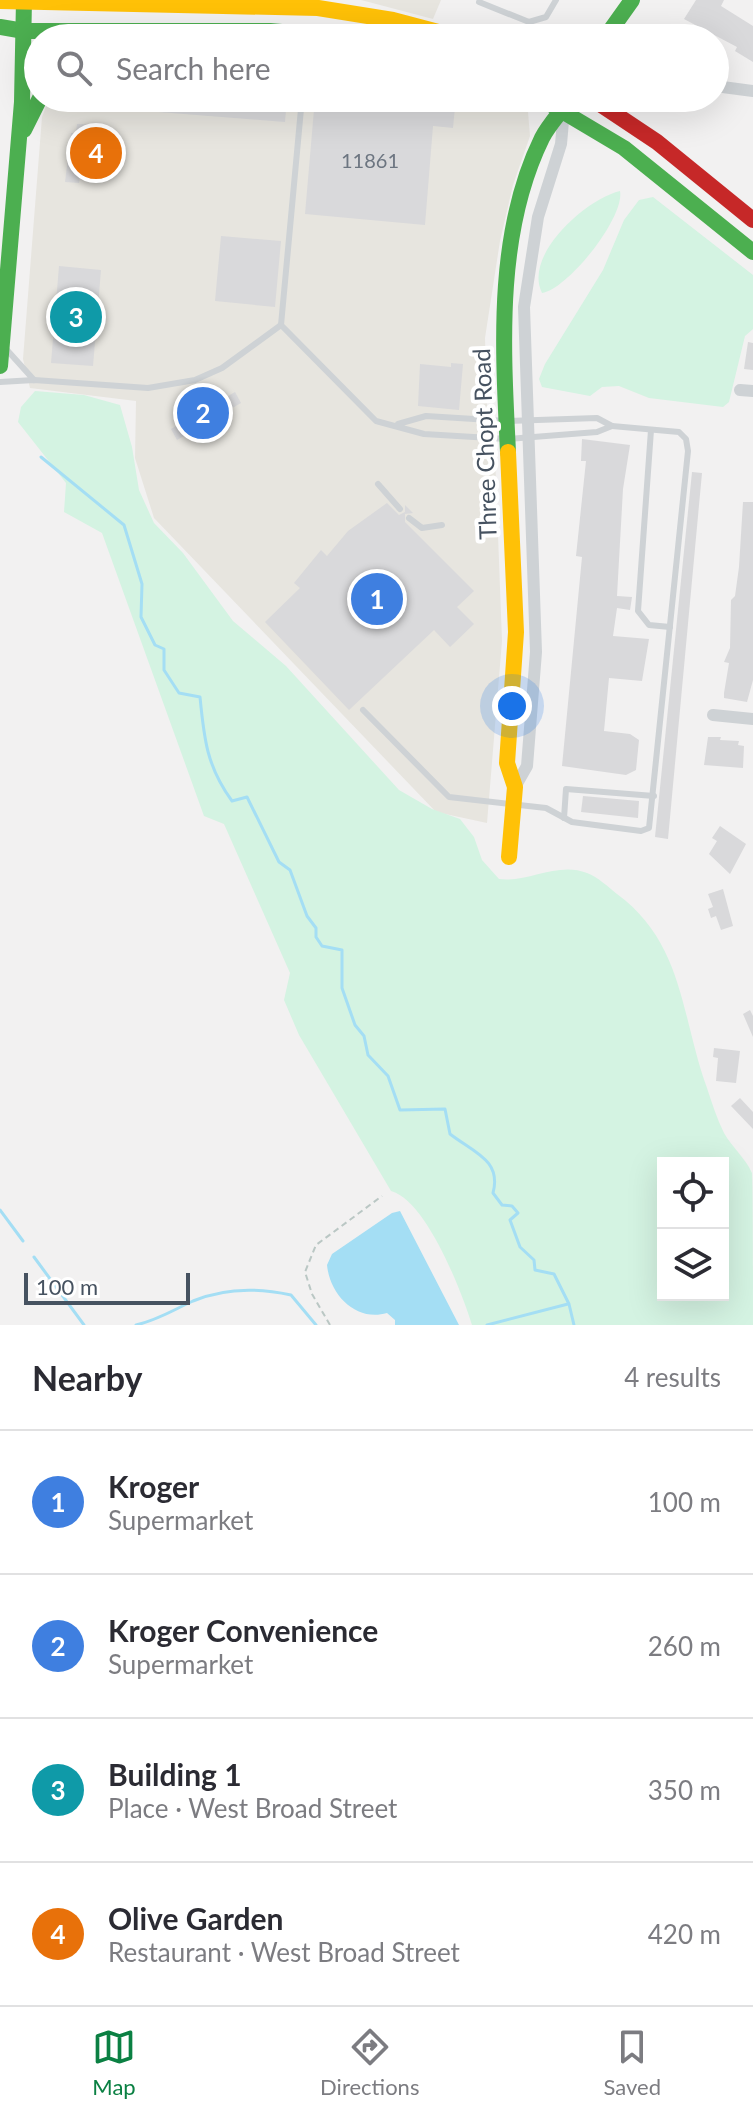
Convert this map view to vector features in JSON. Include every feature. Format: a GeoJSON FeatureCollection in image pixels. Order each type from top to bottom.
{"type":"FeatureCollection","features":[{"type":"Feature","properties":{"kind":"main road"},"geometry":{"type":"LineString","coordinates":[[615,24],[632,0]]}},
{"type":"Feature","properties":{"kind":"main road"},"geometry":{"type":"LineString","coordinates":[[0,1],[318,4],[408,24]]}},
{"type":"Feature","properties":{"kind":"main road"},"geometry":{"type":"LineString","coordinates":[[0,366],[19,139],[24,1]]}},
{"type":"Feature","properties":{"kind":"main road"},"geometry":{"type":"LineString","coordinates":[[0,27],[24,31]]}},
{"type":"Feature","properties":{"kind":"main road"},"geometry":{"type":"LineString","coordinates":[[19,139],[33,112]]}},
{"type":"Feature","properties":{"kind":"main road","name":"Three Chopt Road"},"geometry":{"type":"LineString","coordinates":[[509,857],[515,787],[507,763],[516,632],[504,312],[514,232],[543,136],[561,112]]}},
{"type":"Feature","properties":{"kind":"main road"},"geometry":{"type":"LineString","coordinates":[[577,112],[753,252]]}},
{"type":"Feature","properties":{"kind":"main road"},"geometry":{"type":"LineString","coordinates":[[612,112],[657,142],[753,220]]}},
{"type":"Feature","properties":{"kind":"street"},"geometry":{"type":"LineString","coordinates":[[729,88],[753,91]]}},
{"type":"Feature","properties":{"kind":"street","name":"Three Chopt Road"},"geometry":{"type":"LineString","coordinates":[[515,787],[527,766],[536,652],[526,438],[526,287],[538,217],[561,144],[566,112]]}},
{"type":"Feature","properties":{"kind":"street"},"geometry":{"type":"LineString","coordinates":[[713,715],[753,719]]}},
{"type":"Feature","properties":{"kind":"lane"},"geometry":{"type":"LineString","coordinates":[[479,2],[529,22],[546,17],[556,0]]}},
{"type":"Feature","properties":{"kind":"lane"},"geometry":{"type":"LineString","coordinates":[[0,382],[34,380],[148,388],[195,380],[222,368],[281,325],[301,112]]}},
{"type":"Feature","properties":{"kind":"lane"},"geometry":{"type":"LineString","coordinates":[[281,325],[376,421],[398,424],[424,434],[507,439],[597,432],[612,426]]}},
{"type":"Feature","properties":{"kind":"lane"},"geometry":{"type":"LineString","coordinates":[[2,343],[20,369],[34,380]]}},
{"type":"Feature","properties":{"kind":"lane"},"geometry":{"type":"LineString","coordinates":[[363,710],[449,797],[546,808],[564,818],[641,831],[649,828],[688,451],[686,439],[679,432],[612,426],[597,418],[506,421],[426,416],[398,424]]}},
{"type":"Feature","properties":{"kind":"lane"},"geometry":{"type":"LineString","coordinates":[[651,430],[638,611],[649,625],[670,627]]}},
{"type":"Feature","properties":{"kind":"lane"},"geometry":{"type":"LineString","coordinates":[[378,484],[400,509]]}},
{"type":"Feature","properties":{"kind":"lane"},"geometry":{"type":"LineString","coordinates":[[409,518],[425,529],[442,525]]}},
{"type":"Feature","properties":{"kind":"lane"},"geometry":{"type":"LineString","coordinates":[[564,818],[566,789],[654,796]]}},
{"type":"Feature","properties":{"kind":"path"},"geometry":{"type":"LineString","coordinates":[[330,1325],[305,1272],[316,1245],[382,1196]]}},
{"type":"Feature","properties":{"kind":"shaded area"},"geometry":{"type":"Polygon","coordinates":[[[361,0],[441,0],[433,19],[361,0]]]}},
{"type":"Feature","properties":{"kind":"shaded area"},"geometry":{"type":"Polygon","coordinates":[[[44,112],[528,112],[530,136],[513,185],[500,241],[485,338],[487,406],[495,455],[502,641],[487,823],[436,812],[154,518],[135,458],[136,401],[30,388],[23,359],[44,112]]]}},
{"type":"Feature","properties":{"kind":"green space"},"geometry":{"type":"Polygon","coordinates":[[[620,191],[614,217],[593,250],[566,279],[542,293],[539,278],[541,262],[549,246],[575,217],[606,196],[620,191]]]}},
{"type":"Feature","properties":{"kind":"green space"},"geometry":{"type":"Polygon","coordinates":[[[653,197],[753,275],[753,329],[745,336],[729,402],[723,407],[649,398],[619,386],[602,387],[590,396],[542,387],[539,379],[545,364],[603,270],[624,220],[639,200],[653,197]]]}},
{"type":"Feature","properties":{"kind":"green space"},"geometry":{"type":"Polygon","coordinates":[[[35,391],[84,395],[120,405],[132,447],[139,490],[154,523],[183,553],[233,621],[286,666],[399,790],[432,809],[460,819],[474,837],[482,860],[499,879],[576,870],[599,880],[639,913],[668,958],[721,1128],[752,1173],[753,1325],[472,1325],[441,1249],[417,1211],[391,1191],[299,1035],[284,1000],[290,973],[224,824],[204,816],[102,533],[64,512],[66,483],[18,422],[21,407],[35,391]]]}},
{"type":"Feature","properties":{"kind":"water"},"geometry":{"type":"Polygon","coordinates":[[[400,1211],[459,1325],[395,1325],[395,1320],[387,1313],[365,1314],[356,1310],[333,1287],[327,1265],[332,1254],[392,1213],[400,1211]]]}},
{"type":"Feature","properties":{"kind":"building"},"geometry":{"type":"Polygon","coordinates":[[[696,0],[724,0],[721,6],[753,26],[753,62],[735,51],[737,47],[729,43],[729,24],[693,24],[684,19],[696,0]]]}},
{"type":"Feature","properties":{"kind":"building"},"geometry":{"type":"Polygon","coordinates":[[[159,112],[286,112],[285,122],[159,112]]]}},
{"type":"Feature","properties":{"kind":"building"},"geometry":{"type":"Polygon","coordinates":[[[314,112],[455,112],[453,128],[433,126],[425,225],[305,214],[314,112]]]}},
{"type":"Feature","properties":{"kind":"building"},"geometry":{"type":"Polygon","coordinates":[[[77,124],[104,125],[103,130],[120,134],[123,159],[112,158],[110,174],[80,176],[79,183],[65,182],[71,133],[76,133],[77,124]]]}},
{"type":"Feature","properties":{"kind":"building"},"geometry":{"type":"Polygon","coordinates":[[[221,236],[281,241],[275,307],[215,301],[221,236]]]}},
{"type":"Feature","properties":{"kind":"building"},"geometry":{"type":"Polygon","coordinates":[[[59,266],[101,270],[93,366],[51,363],[59,266]]]}},
{"type":"Feature","properties":{"kind":"building"},"geometry":{"type":"Polygon","coordinates":[[[748,342],[753,343],[753,370],[744,369],[748,342]]]}},
{"type":"Feature","properties":{"kind":"building"},"geometry":{"type":"Polygon","coordinates":[[[451,363],[463,364],[459,410],[418,406],[420,364],[451,367],[451,363]]]}},
{"type":"Feature","properties":{"kind":"building"},"geometry":{"type":"Polygon","coordinates":[[[235,392],[241,403],[177,440],[171,429],[235,392]]]}},
{"type":"Feature","properties":{"kind":"building"},"geometry":{"type":"Polygon","coordinates":[[[582,439],[630,445],[623,489],[617,596],[632,597],[630,610],[617,608],[613,636],[649,639],[642,681],[609,678],[604,731],[630,734],[639,740],[636,770],[626,775],[562,766],[582,557],[576,556],[586,461],[581,461],[582,439]]]}},
{"type":"Feature","properties":{"kind":"building"},"geometry":{"type":"Polygon","coordinates":[[[692,472],[702,473],[668,839],[655,837],[692,472]]]}},
{"type":"Feature","properties":{"kind":"building"},"geometry":{"type":"Polygon","coordinates":[[[743,502],[753,502],[753,680],[747,702],[724,698],[729,663],[724,662],[730,648],[731,600],[735,596],[739,567],[743,502]]]}},
{"type":"Feature","properties":{"kind":"building"},"geometry":{"type":"Polygon","coordinates":[[[387,503],[399,515],[405,512],[405,505],[413,513],[405,514],[405,522],[474,591],[457,607],[474,624],[450,647],[434,630],[349,710],[265,622],[300,588],[294,583],[321,550],[327,556],[348,531],[387,503]]]}},
{"type":"Feature","properties":{"kind":"building"},"geometry":{"type":"Polygon","coordinates":[[[708,737],[739,741],[738,745],[744,746],[743,768],[704,765],[708,737]]]}},
{"type":"Feature","properties":{"kind":"building"},"geometry":{"type":"Polygon","coordinates":[[[583,796],[639,801],[638,818],[581,812],[583,796]]]}},
{"type":"Feature","properties":{"kind":"building"},"geometry":{"type":"Polygon","coordinates":[[[720,826],[746,844],[730,874],[709,854],[717,841],[712,838],[720,826]]]}},
{"type":"Feature","properties":{"kind":"building"},"geometry":{"type":"Polygon","coordinates":[[[723,889],[733,926],[721,930],[716,916],[711,918],[708,909],[713,907],[708,894],[723,889]]]}},
{"type":"Feature","properties":{"kind":"building"},"geometry":{"type":"Polygon","coordinates":[[[750,1010],[753,1016],[753,1037],[743,1014],[750,1010]]]}},
{"type":"Feature","properties":{"kind":"building"},"geometry":{"type":"Polygon","coordinates":[[[714,1048],[740,1051],[736,1083],[716,1081],[718,1058],[713,1057],[714,1048]]]}},
{"type":"Feature","properties":{"kind":"building"},"geometry":{"type":"Polygon","coordinates":[[[740,1098],[753,1112],[753,1129],[731,1106],[740,1098]]]}},
{"type":"Feature","properties":{"kind":"waterway"},"geometry":{"type":"LineString","coordinates":[[41,457],[124,525],[142,584],[141,617],[155,645],[164,649],[164,670],[179,693],[200,697],[208,752],[217,776],[232,801],[247,797],[279,862],[290,870],[322,946],[342,950],[342,988],[355,1025],[364,1036],[368,1055],[388,1076],[400,1110],[445,1109],[450,1134],[484,1158],[493,1172],[493,1193],[502,1205],[512,1206],[518,1213],[510,1220],[520,1247],[534,1260],[535,1270],[554,1274],[569,1304],[574,1325]]}},
{"type":"Feature","properties":{"kind":"waterway"},"geometry":{"type":"LineString","coordinates":[[0,1210],[23,1241]]}},
{"type":"Feature","properties":{"kind":"waterway"},"geometry":{"type":"LineString","coordinates":[[34,1257],[84,1325]]}},
{"type":"Feature","properties":{"kind":"waterway"},"geometry":{"type":"LineString","coordinates":[[136,1325],[205,1297],[254,1290],[291,1295],[316,1325]]}},
{"type":"Feature","properties":{"kind":"waterway"},"geometry":{"type":"LineString","coordinates":[[487,1325],[568,1304]]}},
{"type":"Feature","properties":{"kind":"traffic: fast"},"geometry":{"type":"LineString","coordinates":[[0,366],[22,102],[24,0]]}},
{"type":"Feature","properties":{"kind":"traffic: fast"},"geometry":{"type":"LineString","coordinates":[[615,24],[632,0]]}},
{"type":"Feature","properties":{"kind":"traffic: fast"},"geometry":{"type":"LineString","coordinates":[[0,27],[24,31]]}},
{"type":"Feature","properties":{"kind":"traffic: fast"},"geometry":{"type":"LineString","coordinates":[[24,130],[33,112]]}},
{"type":"Feature","properties":{"kind":"traffic: fast"},"geometry":{"type":"LineString","coordinates":[[508,452],[504,333],[509,252],[527,175],[542,138],[560,112]]}},
{"type":"Feature","properties":{"kind":"traffic: fast"},"geometry":{"type":"LineString","coordinates":[[564,112],[624,148],[753,252]]}},
{"type":"Feature","properties":{"kind":"traffic: slow"},"geometry":{"type":"LineString","coordinates":[[0,1],[318,8],[408,24]]}},
{"type":"Feature","properties":{"kind":"traffic: slow"},"geometry":{"type":"LineString","coordinates":[[508,452],[516,632],[507,763],[515,787],[509,857]]}},
{"type":"Feature","properties":{"kind":"traffic: jam"},"geometry":{"type":"LineString","coordinates":[[612,112],[657,142],[753,220]]}},
{"type":"Feature","properties":{"kind":"place","name":"Olive Garden"},"geometry":{"type":"Point","coordinates":[96,153]}},
{"type":"Feature","properties":{"kind":"place","name":"Building 1"},"geometry":{"type":"Point","coordinates":[76,317]}},
{"type":"Feature","properties":{"kind":"place","name":"Kroger Convenience"},"geometry":{"type":"Point","coordinates":[203,413]}},
{"type":"Feature","properties":{"kind":"place","name":"Kroger"},"geometry":{"type":"Point","coordinates":[377,599]}}]}
